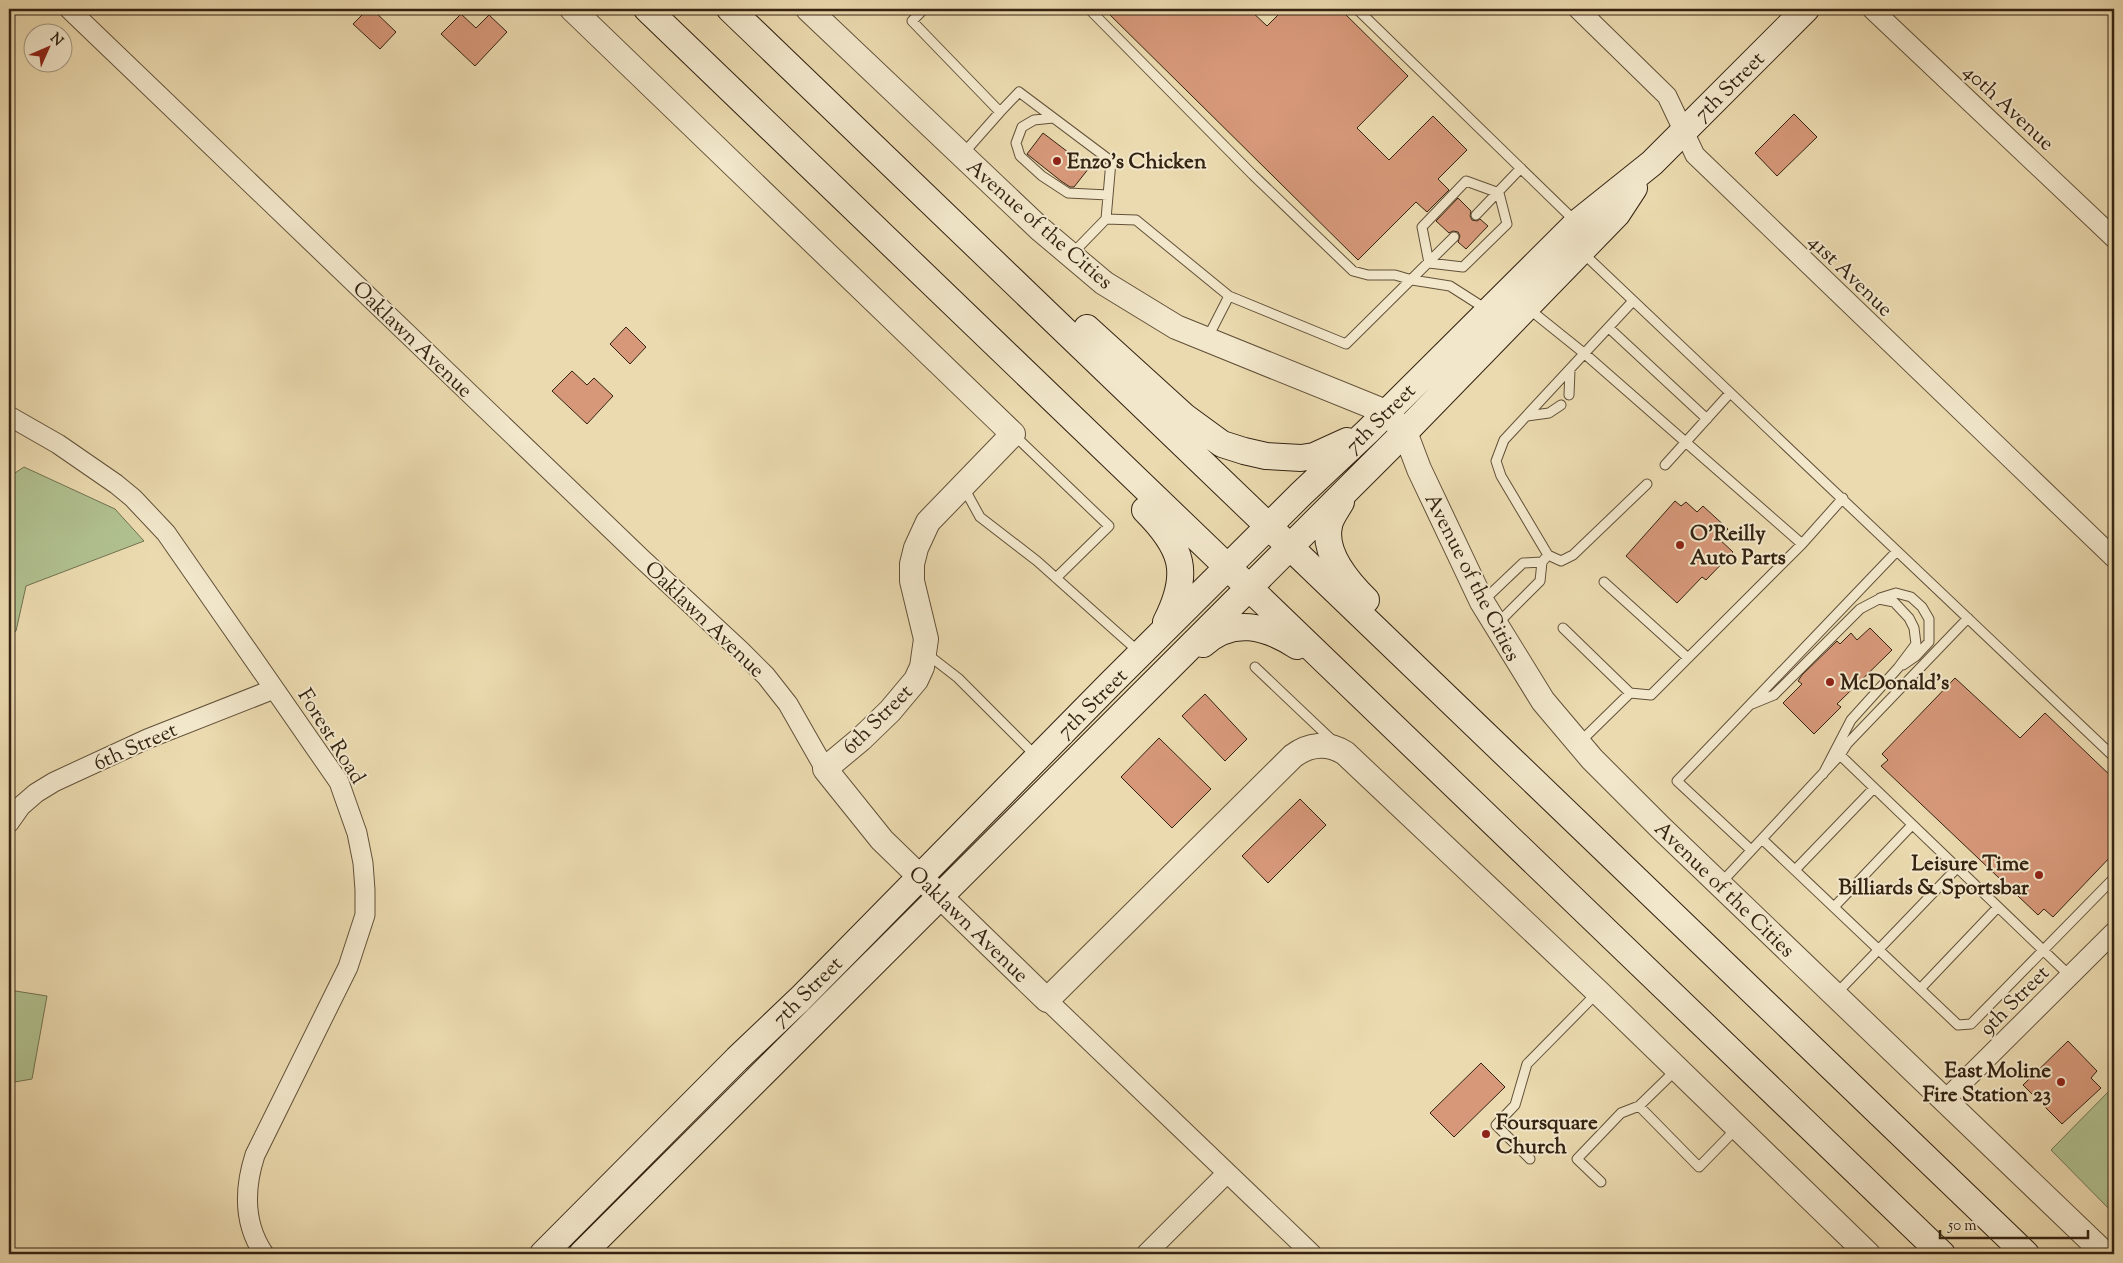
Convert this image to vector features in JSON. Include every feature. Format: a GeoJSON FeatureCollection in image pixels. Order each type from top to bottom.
{"type":"FeatureCollection","features":[{"type":"Feature","properties":{"kind":"main road"},"geometry":{"type":"LineString","coordinates":[[647,9],[1942,1254]]}},
{"type":"Feature","properties":{"kind":"main road"},"geometry":{"type":"LineString","coordinates":[[730,9],[1267,527],[2026,1254]]}},
{"type":"Feature","properties":{"kind":"main road","name":"7th Street"},"geometry":{"type":"LineString","coordinates":[[543,1254],[737,1059],[800,999],[1267,527],[1377,422],[1577,222],[1652,163],[1806,9]]}},
{"type":"Feature","properties":{"kind":"main road","name":"7th Street"},"geometry":{"type":"LineString","coordinates":[[582,1254],[1527,307],[1616,214],[1652,163]]}},
{"type":"Feature","properties":{"kind":"main road"},"geometry":{"type":"LineString","coordinates":[[892,164],[1030,275],[1185,417],[1222,444],[1266,456],[1301,458],[1314,456],[1377,422]]}},
{"type":"Feature","properties":{"kind":"main road"},"geometry":{"type":"LineString","coordinates":[[966,317],[1059,427],[1168,535],[1179,559],[1180,589],[1174,606],[1149,645]]}},
{"type":"Feature","properties":{"kind":"main road"},"geometry":{"type":"LineString","coordinates":[[1351,484],[1329,524],[1328,535],[1333,556],[1348,582],[1465,693],[1568,815]]}},
{"type":"Feature","properties":{"kind":"main road"},"geometry":{"type":"LineString","coordinates":[[1142,694],[1208,639],[1233,628],[1249,626],[1285,638],[1332,668]]}},
{"type":"Feature","properties":{"kind":"street","name":"Oaklawn Avenue"},"geometry":{"type":"LineString","coordinates":[[70,9],[641,558],[748,658],[788,704],[825,769],[882,840],[1312,1254]]}},
{"type":"Feature","properties":{"kind":"street"},"geometry":{"type":"LineString","coordinates":[[572,9],[1013,434]]}},
{"type":"Feature","properties":{"kind":"street","name":"Avenue of the Cities"},"geometry":{"type":"LineString","coordinates":[[808,9],[1070,256],[1104,283],[1129,300],[1176,326],[1377,422],[1404,432],[1426,486],[1495,626],[1543,701],[1578,744],[1661,828],[2105,1254]]}},
{"type":"Feature","properties":{"kind":"street","name":"41st Avenue"},"geometry":{"type":"LineString","coordinates":[[1578,9],[1667,96],[1695,156],[2114,558]]}},
{"type":"Feature","properties":{"kind":"street","name":"40th Avenue"},"geometry":{"type":"LineString","coordinates":[[1872,9],[2114,238]]}},
{"type":"Feature","properties":{"kind":"street","name":"Forest Road"},"geometry":{"type":"LineString","coordinates":[[9,416],[58,444],[133,498],[166,533],[339,782],[358,833],[363,863],[365,915],[348,966],[255,1155],[249,1174],[247,1214],[252,1232],[264,1254]]}},
{"type":"Feature","properties":{"kind":"street","name":"6th Street"},"geometry":{"type":"LineString","coordinates":[[825,769],[861,739],[890,711],[916,680],[922,667],[926,639],[912,581],[912,564],[916,548],[928,522],[1013,434]]}},
{"type":"Feature","properties":{"kind":"street","name":"6th Street"},"geometry":{"type":"LineString","coordinates":[[9,823],[22,806],[36,793],[54,782],[147,739],[274,689]]}},
{"type":"Feature","properties":{"kind":"street"},"geometry":{"type":"LineString","coordinates":[[1047,1000],[1293,756],[1301,750],[1322,745],[1335,747],[1345,753],[1598,992],[1868,1254]]}},
{"type":"Feature","properties":{"kind":"street","name":"9th Street"},"geometry":{"type":"LineString","coordinates":[[1945,1100],[2114,932]]}},
{"type":"Feature","properties":{"kind":"street"},"geometry":{"type":"LineString","coordinates":[[1146,1254],[1227,1172]]}},
{"type":"Feature","properties":{"kind":"lane"},"geometry":{"type":"LineString","coordinates":[[924,9],[912,21],[1000,112]]}},
{"type":"Feature","properties":{"kind":"lane"},"geometry":{"type":"LineString","coordinates":[[1089,9],[1253,175],[1353,271],[1368,275],[1394,275],[1450,286],[1488,310]]}},
{"type":"Feature","properties":{"kind":"lane"},"geometry":{"type":"LineString","coordinates":[[1358,9],[1577,222]]}},
{"type":"Feature","properties":{"kind":"lane"},"geometry":{"type":"LineString","coordinates":[[962,155],[1019,92],[1111,161],[1106,219],[1070,256]]}},
{"type":"Feature","properties":{"kind":"lane"},"geometry":{"type":"LineString","coordinates":[[1053,118],[1034,120],[1022,127],[1016,143],[1020,156],[1042,176],[1068,193],[1108,196]]}},
{"type":"Feature","properties":{"kind":"lane"},"geometry":{"type":"LineString","coordinates":[[1476,215],[1521,168]]}},
{"type":"Feature","properties":{"kind":"lane"},"geometry":{"type":"LineString","coordinates":[[1429,263],[1422,227],[1466,181],[1499,193]]}},
{"type":"Feature","properties":{"kind":"lane"},"geometry":{"type":"LineString","coordinates":[[1429,263],[1463,267],[1507,224],[1499,193]]}},
{"type":"Feature","properties":{"kind":"lane"},"geometry":{"type":"LineString","coordinates":[[1106,219],[1136,220],[1229,296],[1346,344],[1454,237]]}},
{"type":"Feature","properties":{"kind":"lane"},"geometry":{"type":"LineString","coordinates":[[1581,251],[2114,757]]}},
{"type":"Feature","properties":{"kind":"lane"},"geometry":{"type":"LineString","coordinates":[[1206,339],[1229,296]]}},
{"type":"Feature","properties":{"kind":"lane"},"geometry":{"type":"LineString","coordinates":[[1495,626],[1540,581],[1545,558],[1501,476],[1496,461],[1504,440],[1633,301]]}},
{"type":"Feature","properties":{"kind":"lane"},"geometry":{"type":"LineString","coordinates":[[1527,307],[1585,354],[1802,544]]}},
{"type":"Feature","properties":{"kind":"lane"},"geometry":{"type":"LineString","coordinates":[[1608,328],[1707,419]]}},
{"type":"Feature","properties":{"kind":"lane"},"geometry":{"type":"LineString","coordinates":[[1569,395],[1570,370]]}},
{"type":"Feature","properties":{"kind":"lane"},"geometry":{"type":"LineString","coordinates":[[1665,465],[1730,393]]}},
{"type":"Feature","properties":{"kind":"lane"},"geometry":{"type":"LineString","coordinates":[[1527,416],[1549,414],[1561,405]]}},
{"type":"Feature","properties":{"kind":"lane"},"geometry":{"type":"LineString","coordinates":[[1013,434],[1109,526],[1056,578]]}},
{"type":"Feature","properties":{"kind":"lane"},"geometry":{"type":"LineString","coordinates":[[1482,602],[1523,563],[1545,558],[1561,561],[1573,555],[1646,484]]}},
{"type":"Feature","properties":{"kind":"lane"},"geometry":{"type":"LineString","coordinates":[[962,486],[980,517],[1056,578],[1149,645]]}},
{"type":"Feature","properties":{"kind":"lane"},"geometry":{"type":"LineString","coordinates":[[1563,628],[1630,692],[1650,695],[1802,544],[1843,498]]}},
{"type":"Feature","properties":{"kind":"lane"},"geometry":{"type":"LineString","coordinates":[[1751,850],[1677,782],[1897,551]]}},
{"type":"Feature","properties":{"kind":"lane"},"geometry":{"type":"LineString","coordinates":[[1604,582],[1688,658]]}},
{"type":"Feature","properties":{"kind":"lane"},"geometry":{"type":"LineString","coordinates":[[1749,705],[1774,695],[1860,608],[1896,593],[1911,597],[1922,606],[1929,619],[1929,642],[1916,656],[1898,668]]}},
{"type":"Feature","properties":{"kind":"lane"},"geometry":{"type":"LineString","coordinates":[[1823,774],[1850,720],[1898,668],[1916,644],[1914,628],[1894,602],[1879,599]]}},
{"type":"Feature","properties":{"kind":"lane"},"geometry":{"type":"LineString","coordinates":[[1720,884],[1840,756],[1847,744],[1968,618]]}},
{"type":"Feature","properties":{"kind":"lane"},"geometry":{"type":"LineString","coordinates":[[925,652],[958,678],[1038,758]]}},
{"type":"Feature","properties":{"kind":"lane"},"geometry":{"type":"LineString","coordinates":[[1255,667],[1345,753]]}},
{"type":"Feature","properties":{"kind":"lane"},"geometry":{"type":"LineString","coordinates":[[1578,744],[1630,692]]}},
{"type":"Feature","properties":{"kind":"lane"},"geometry":{"type":"LineString","coordinates":[[1840,756],[2070,976]]}},
{"type":"Feature","properties":{"kind":"lane"},"geometry":{"type":"LineString","coordinates":[[1795,870],[1874,788]]}},
{"type":"Feature","properties":{"kind":"lane"},"geometry":{"type":"LineString","coordinates":[[1834,907],[1912,825]]}},
{"type":"Feature","properties":{"kind":"lane"},"geometry":{"type":"LineString","coordinates":[[1762,839],[1958,1025],[1971,1024],[2114,878]]}},
{"type":"Feature","properties":{"kind":"lane"},"geometry":{"type":"LineString","coordinates":[[1836,995],[1957,868]]}},
{"type":"Feature","properties":{"kind":"lane"},"geometry":{"type":"LineString","coordinates":[[1920,989],[1998,907]]}},
{"type":"Feature","properties":{"kind":"lane"},"geometry":{"type":"LineString","coordinates":[[1530,1159],[1496,1125],[1515,1105],[1527,1064],[1598,992]]}},
{"type":"Feature","properties":{"kind":"lane"},"geometry":{"type":"LineString","coordinates":[[1601,1182],[1577,1159],[1621,1113],[1639,1106],[1677,1069]]}},
{"type":"Feature","properties":{"kind":"lane"},"geometry":{"type":"LineString","coordinates":[[1639,1106],[1699,1167],[1737,1128]]}},
{"type":"Feature","properties":{"kind":"green space"},"geometry":{"type":"Polygon","coordinates":[[[24,467],[115,509],[144,541],[26,586],[16,631],[9,636],[9,477],[24,467]]]}},
{"type":"Feature","properties":{"kind":"green space"},"geometry":{"type":"Polygon","coordinates":[[[9,990],[47,996],[32,1079],[9,1083],[9,990]]]}},
{"type":"Feature","properties":{"kind":"green space"},"geometry":{"type":"Polygon","coordinates":[[[2114,1086],[2114,1214],[2051,1150],[2114,1086]]]}},
{"type":"Feature","properties":{"kind":"building"},"geometry":{"type":"Polygon","coordinates":[[[368,9],[372,9],[396,32],[380,49],[353,24],[368,9]]]}},
{"type":"Feature","properties":{"kind":"building"},"geometry":{"type":"Polygon","coordinates":[[[1104,9],[1249,9],[1267,26],[1284,9],[1340,9],[1408,76],[1357,128],[1389,160],[1433,116],[1467,150],[1438,179],[1449,190],[1427,212],[1416,202],[1358,260],[1104,9]]]}},
{"type":"Feature","properties":{"kind":"building"},"geometry":{"type":"Polygon","coordinates":[[[461,14],[476,28],[489,15],[507,32],[475,66],[441,34],[461,14]]]}},
{"type":"Feature","properties":{"kind":"building"},"geometry":{"type":"Polygon","coordinates":[[[1794,114],[1817,137],[1777,176],[1755,153],[1794,114]]]}},
{"type":"Feature","properties":{"kind":"building","name":"Enzo's Chicken"},"geometry":{"type":"Polygon","coordinates":[[[1043,133],[1089,168],[1074,187],[1070,187],[1061,181],[1027,154],[1043,133]]]}},
{"type":"Feature","properties":{"kind":"building"},"geometry":{"type":"Polygon","coordinates":[[[1458,198],[1471,211],[1470,216],[1472,220],[1477,221],[1480,219],[1488,226],[1466,249],[1458,242],[1460,236],[1458,232],[1453,231],[1449,233],[1436,221],[1458,198]]]}},
{"type":"Feature","properties":{"kind":"building"},"geometry":{"type":"Polygon","coordinates":[[[626,327],[646,347],[630,364],[610,344],[626,327]]]}},
{"type":"Feature","properties":{"kind":"building"},"geometry":{"type":"Polygon","coordinates":[[[572,371],[587,385],[594,378],[613,396],[587,424],[552,391],[572,371]]]}},
{"type":"Feature","properties":{"kind":"building","name":"O'Reilly Auto Parts"},"geometry":{"type":"Polygon","coordinates":[[[1675,501],[1681,506],[1686,502],[1697,512],[1703,506],[1728,529],[1719,539],[1733,552],[1706,580],[1702,577],[1677,603],[1626,556],[1675,501]]]}},
{"type":"Feature","properties":{"kind":"building","name":"McDonald's"},"geometry":{"type":"Polygon","coordinates":[[[1870,628],[1892,650],[1837,704],[1841,707],[1814,734],[1783,703],[1802,684],[1798,681],[1802,675],[1837,641],[1840,644],[1851,633],[1857,640],[1870,628]]]}},
{"type":"Feature","properties":{"kind":"building"},"geometry":{"type":"Polygon","coordinates":[[[1955,678],[2020,738],[2045,713],[2114,779],[2114,853],[2053,917],[2044,909],[2038,915],[1881,766],[1888,760],[1882,754],[1955,678]]]}},
{"type":"Feature","properties":{"kind":"building"},"geometry":{"type":"Polygon","coordinates":[[[1205,694],[1247,739],[1225,761],[1182,716],[1205,694]]]}},
{"type":"Feature","properties":{"kind":"building"},"geometry":{"type":"Polygon","coordinates":[[[1159,738],[1211,789],[1172,828],[1121,777],[1159,738]]]}},
{"type":"Feature","properties":{"kind":"building"},"geometry":{"type":"Polygon","coordinates":[[[1300,799],[1326,825],[1268,883],[1242,856],[1300,799]]]}},
{"type":"Feature","properties":{"kind":"building","name":"East Moline Fire Station 23"},"geometry":{"type":"Polygon","coordinates":[[[2068,1041],[2097,1071],[2091,1078],[2101,1088],[2062,1124],[2023,1085],[2068,1041]]]}},
{"type":"Feature","properties":{"kind":"building"},"geometry":{"type":"Polygon","coordinates":[[[1481,1063],[1505,1087],[1454,1137],[1430,1113],[1481,1063]]]}},
{"type":"Feature","properties":{"kind":"place","name":"Enzo's Chicken"},"geometry":{"type":"Point","coordinates":[1057,161]}},
{"type":"Feature","properties":{"kind":"place","name":"O'Reilly Auto Parts"},"geometry":{"type":"Point","coordinates":[1680,545]}},
{"type":"Feature","properties":{"kind":"place","name":"McDonald's"},"geometry":{"type":"Point","coordinates":[1830,682]}},
{"type":"Feature","properties":{"kind":"place","name":"Leisure Time Billiards & Sportsbar"},"geometry":{"type":"Point","coordinates":[2039,875]}},
{"type":"Feature","properties":{"kind":"place","name":"East Moline Fire Station 23"},"geometry":{"type":"Point","coordinates":[2061,1082]}},
{"type":"Feature","properties":{"kind":"place","name":"Foursquare Church"},"geometry":{"type":"Point","coordinates":[1486,1134]}}]}
